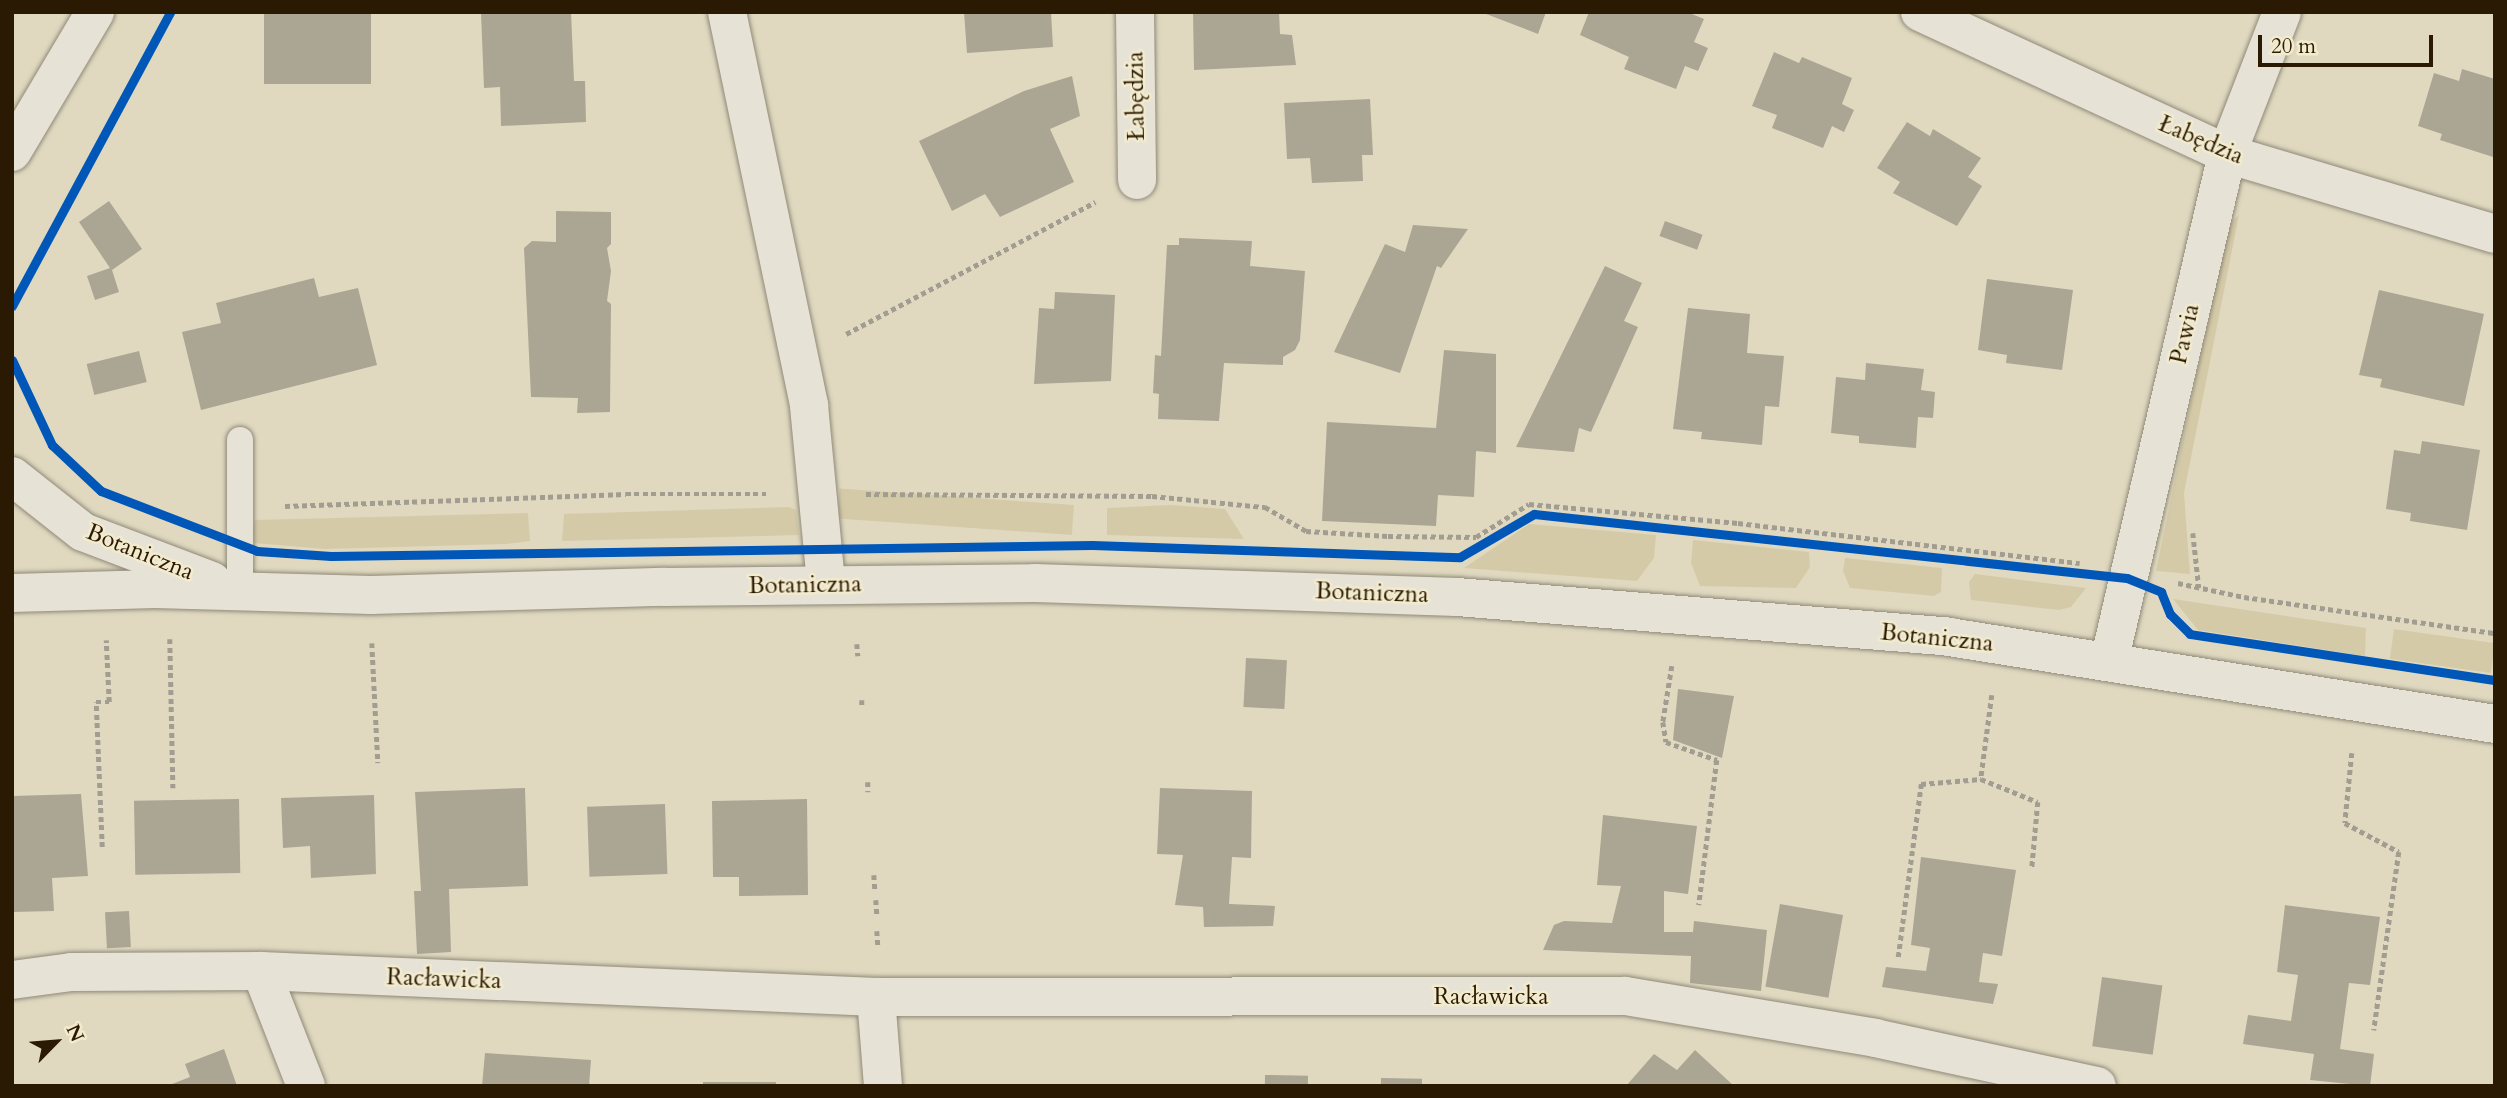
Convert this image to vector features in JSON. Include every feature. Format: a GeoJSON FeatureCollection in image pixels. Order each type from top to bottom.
{"type":"FeatureCollection","features":[{"type":"Feature","properties":{"kind":"street"},"geometry":{"type":"LineString","coordinates":[[13,152],[95,12]]}},
{"type":"Feature","properties":{"kind":"street"},"geometry":{"type":"LineString","coordinates":[[727,12],[799,359],[819,494],[826,584]]}},
{"type":"Feature","properties":{"kind":"street","name":"Łabędzia"},"geometry":{"type":"LineString","coordinates":[[1135,12],[1137,180]]}},
{"type":"Feature","properties":{"kind":"street","name":"Łabędzia"},"geometry":{"type":"LineString","coordinates":[[1920,12],[2227,155],[2495,234]]}},
{"type":"Feature","properties":{"kind":"street","name":"Pawia"},"geometry":{"type":"LineString","coordinates":[[2109,662],[2227,155],[2282,12]]}},
{"type":"Feature","properties":{"kind":"street","name":"Botaniczna"},"geometry":{"type":"LineString","coordinates":[[12,476],[83,532],[240,591]]}},
{"type":"Feature","properties":{"kind":"street","name":"Botaniczna"},"geometry":{"type":"LineString","coordinates":[[12,593],[240,591],[371,596],[826,584],[1035,583],[1457,597],[1949,637],[2495,724]]}},
{"type":"Feature","properties":{"kind":"street"},"geometry":{"type":"LineString","coordinates":[[261,971],[306,1086]]}},
{"type":"Feature","properties":{"kind":"street","name":"Racławicka"},"geometry":{"type":"LineString","coordinates":[[12,979],[71,972],[261,971],[876,997],[1625,996],[1875,1038],[2097,1086]]}},
{"type":"Feature","properties":{"kind":"street"},"geometry":{"type":"LineString","coordinates":[[876,997],[883,1086]]}},
{"type":"Feature","properties":{"kind":"lane"},"geometry":{"type":"LineString","coordinates":[[240,440],[240,591]]}},
{"type":"Feature","properties":{"kind":"path"},"geometry":{"type":"LineString","coordinates":[[799,359],[1137,180]]}},
{"type":"Feature","properties":{"kind":"path"},"geometry":{"type":"LineString","coordinates":[[240,507],[626,494],[1152,496],[1265,507],[1306,531],[1388,536],[1476,537],[1529,504],[1751,524],[2129,574],[2244,597],[2495,633]]}},
{"type":"Feature","properties":{"kind":"path"},"geometry":{"type":"LineString","coordinates":[[1478,549],[1534,514],[1612,524]]}},
{"type":"Feature","properties":{"kind":"path"},"geometry":{"type":"LineString","coordinates":[[1996,565],[2129,574]]}},
{"type":"Feature","properties":{"kind":"path"},"geometry":{"type":"LineString","coordinates":[[372,635],[378,763]]}},
{"type":"Feature","properties":{"kind":"path"},"geometry":{"type":"LineString","coordinates":[[102,847],[96,702],[109,702],[106,639]]}},
{"type":"Feature","properties":{"kind":"path"},"geometry":{"type":"LineString","coordinates":[[170,639],[173,789]]}},
{"type":"Feature","properties":{"kind":"path"},"geometry":{"type":"LineString","coordinates":[[857,644],[858,656]]}},
{"type":"Feature","properties":{"kind":"path"},"geometry":{"type":"LineString","coordinates":[[1671,679],[1664,722],[1666,742],[1717,760],[1699,905]]}},
{"type":"Feature","properties":{"kind":"path"},"geometry":{"type":"LineString","coordinates":[[1981,779],[1992,694]]}},
{"type":"Feature","properties":{"kind":"path"},"geometry":{"type":"LineString","coordinates":[[2353,746],[2344,823],[2399,852],[2374,1030]]}},
{"type":"Feature","properties":{"kind":"path"},"geometry":{"type":"LineString","coordinates":[[1898,957],[1921,783],[1981,779],[2038,802],[2032,869]]}},
{"type":"Feature","properties":{"kind":"path"},"geometry":{"type":"LineString","coordinates":[[868,782],[868,792]]}},
{"type":"Feature","properties":{"kind":"path"},"geometry":{"type":"LineString","coordinates":[[874,875],[875,889]]}},
{"type":"Feature","properties":{"kind":"path"},"geometry":{"type":"LineString","coordinates":[[876,900],[877,914]]}},
{"type":"Feature","properties":{"kind":"path"},"geometry":{"type":"LineString","coordinates":[[877,931],[879,950]]}},
{"type":"Feature","properties":{"kind":"shaded area"},"geometry":{"type":"Polygon","coordinates":[[[2239,215],[2184,493],[2190,574],[2156,571],[2227,226],[2239,215]]]}},
{"type":"Feature","properties":{"kind":"shaded area"},"geometry":{"type":"Polygon","coordinates":[[[840,489],[1074,505],[1072,535],[837,519],[840,489]]]}},
{"type":"Feature","properties":{"kind":"shaded area"},"geometry":{"type":"Polygon","coordinates":[[[1170,505],[1225,509],[1244,539],[1107,535],[1107,508],[1170,505]]]}},
{"type":"Feature","properties":{"kind":"shaded area"},"geometry":{"type":"Polygon","coordinates":[[[789,507],[796,510],[799,535],[562,541],[564,514],[789,507]]]}},
{"type":"Feature","properties":{"kind":"shaded area"},"geometry":{"type":"Polygon","coordinates":[[[528,513],[530,541],[506,544],[325,549],[254,543],[255,520],[528,513]]]}},
{"type":"Feature","properties":{"kind":"shaded area"},"geometry":{"type":"Polygon","coordinates":[[[1529,524],[1656,535],[1654,558],[1637,581],[1464,568],[1529,524]]]}},
{"type":"Feature","properties":{"kind":"shaded area"},"geometry":{"type":"Polygon","coordinates":[[[1693,540],[1809,552],[1810,567],[1796,588],[1700,586],[1691,563],[1693,540]]]}},
{"type":"Feature","properties":{"kind":"shaded area"},"geometry":{"type":"Polygon","coordinates":[[[1845,558],[1942,568],[1941,592],[1934,596],[1850,588],[1843,571],[1845,558]]]}},
{"type":"Feature","properties":{"kind":"shaded area"},"geometry":{"type":"Polygon","coordinates":[[[1975,574],[2086,588],[2071,607],[2059,610],[1971,600],[1969,582],[1975,574]]]}},
{"type":"Feature","properties":{"kind":"shaded area"},"geometry":{"type":"Polygon","coordinates":[[[2173,599],[2366,628],[2365,656],[2198,630],[2173,599]]]}},
{"type":"Feature","properties":{"kind":"shaded area"},"geometry":{"type":"Polygon","coordinates":[[[2394,629],[2495,643],[2491,673],[2390,659],[2394,629]]]}},
{"type":"Feature","properties":{"kind":"building"},"geometry":{"type":"Polygon","coordinates":[[[264,12],[371,12],[371,84],[264,84],[264,12]]]}},
{"type":"Feature","properties":{"kind":"building"},"geometry":{"type":"Polygon","coordinates":[[[571,12],[574,81],[585,81],[586,122],[501,126],[500,87],[484,88],[481,13],[571,12]]]}},
{"type":"Feature","properties":{"kind":"building"},"geometry":{"type":"Polygon","coordinates":[[[964,12],[1051,12],[1053,47],[967,53],[964,12]]]}},
{"type":"Feature","properties":{"kind":"building"},"geometry":{"type":"Polygon","coordinates":[[[1193,12],[1279,12],[1280,34],[1292,35],[1296,65],[1194,70],[1193,12]]]}},
{"type":"Feature","properties":{"kind":"building"},"geometry":{"type":"Polygon","coordinates":[[[1481,12],[1546,12],[1538,34],[1481,12]]]}},
{"type":"Feature","properties":{"kind":"building"},"geometry":{"type":"Polygon","coordinates":[[[1589,12],[1687,12],[1704,19],[1694,42],[1708,48],[1698,71],[1685,66],[1676,89],[1624,69],[1629,57],[1580,35],[1589,12]]]}},
{"type":"Feature","properties":{"kind":"building"},"geometry":{"type":"Polygon","coordinates":[[[1774,52],[1799,63],[1802,57],[1852,78],[1842,104],[1854,110],[1844,132],[1832,126],[1823,148],[1772,128],[1777,115],[1752,106],[1774,52]]]}},
{"type":"Feature","properties":{"kind":"building"},"geometry":{"type":"Polygon","coordinates":[[[2462,69],[2495,79],[2493,157],[2440,140],[2442,134],[2418,126],[2434,73],[2459,81],[2462,69]]]}},
{"type":"Feature","properties":{"kind":"building"},"geometry":{"type":"Polygon","coordinates":[[[1072,76],[1080,116],[1050,129],[1074,182],[1000,217],[985,194],[952,211],[919,141],[1024,91],[1072,76]]]}},
{"type":"Feature","properties":{"kind":"building"},"geometry":{"type":"Polygon","coordinates":[[[1370,99],[1373,155],[1362,155],[1363,181],[1312,183],[1310,158],[1287,159],[1284,103],[1370,99]]]}},
{"type":"Feature","properties":{"kind":"building"},"geometry":{"type":"Polygon","coordinates":[[[1907,122],[1930,136],[1933,129],[1981,158],[1968,177],[1982,186],[1957,226],[1893,193],[1900,182],[1877,168],[1907,122]]]}},
{"type":"Feature","properties":{"kind":"building"},"geometry":{"type":"Polygon","coordinates":[[[109,201],[142,249],[112,270],[119,292],[95,300],[87,276],[110,268],[79,222],[109,201]]]}},
{"type":"Feature","properties":{"kind":"building"},"geometry":{"type":"Polygon","coordinates":[[[556,211],[611,212],[611,244],[607,248],[611,271],[607,301],[611,304],[610,412],[577,413],[578,398],[531,397],[524,248],[532,241],[556,242],[556,211]]]}},
{"type":"Feature","properties":{"kind":"building"},"geometry":{"type":"Polygon","coordinates":[[[1665,221],[1703,235],[1697,250],[1660,236],[1665,221]]]}},
{"type":"Feature","properties":{"kind":"building"},"geometry":{"type":"Polygon","coordinates":[[[1413,225],[1468,229],[1441,268],[1437,266],[1400,373],[1334,352],[1385,244],[1405,252],[1413,225]]]}},
{"type":"Feature","properties":{"kind":"building"},"geometry":{"type":"Polygon","coordinates":[[[1179,238],[1252,241],[1250,266],[1305,271],[1300,340],[1295,350],[1283,357],[1283,365],[1224,363],[1219,421],[1158,419],[1159,394],[1153,393],[1155,355],[1161,356],[1167,245],[1179,245],[1179,238]]]}},
{"type":"Feature","properties":{"kind":"building"},"geometry":{"type":"Polygon","coordinates":[[[1605,266],[1642,283],[1624,321],[1638,327],[1591,432],[1579,428],[1574,452],[1516,447],[1605,266]]]}},
{"type":"Feature","properties":{"kind":"building"},"geometry":{"type":"Polygon","coordinates":[[[314,278],[319,297],[358,288],[377,365],[201,410],[182,332],[221,323],[216,303],[314,278]]]}},
{"type":"Feature","properties":{"kind":"building"},"geometry":{"type":"Polygon","coordinates":[[[1987,279],[2073,290],[2062,370],[2006,363],[2007,355],[1978,350],[1987,279]]]}},
{"type":"Feature","properties":{"kind":"building"},"geometry":{"type":"Polygon","coordinates":[[[2379,290],[2484,314],[2464,406],[2380,387],[2382,379],[2359,375],[2379,290]]]}},
{"type":"Feature","properties":{"kind":"building"},"geometry":{"type":"Polygon","coordinates":[[[1055,292],[1115,295],[1111,381],[1034,384],[1039,308],[1054,309],[1055,292]]]}},
{"type":"Feature","properties":{"kind":"building"},"geometry":{"type":"Polygon","coordinates":[[[1688,308],[1750,314],[1747,353],[1784,356],[1779,407],[1765,406],[1762,445],[1701,439],[1702,432],[1673,429],[1688,308]]]}},
{"type":"Feature","properties":{"kind":"building"},"geometry":{"type":"Polygon","coordinates":[[[1444,350],[1496,354],[1496,453],[1476,451],[1474,497],[1438,495],[1436,526],[1322,521],[1327,422],[1436,428],[1444,350]]]}},
{"type":"Feature","properties":{"kind":"building"},"geometry":{"type":"Polygon","coordinates":[[[139,351],[147,382],[94,395],[87,364],[139,351]]]}},
{"type":"Feature","properties":{"kind":"building"},"geometry":{"type":"Polygon","coordinates":[[[1866,363],[1924,369],[1921,390],[1935,392],[1933,418],[1918,417],[1916,448],[1859,443],[1859,436],[1831,433],[1836,377],[1865,380],[1866,363]]]}},
{"type":"Feature","properties":{"kind":"building"},"geometry":{"type":"Polygon","coordinates":[[[2422,441],[2480,450],[2467,530],[2410,521],[2411,513],[2386,509],[2394,450],[2420,454],[2422,441]]]}},
{"type":"Feature","properties":{"kind":"building"},"geometry":{"type":"Polygon","coordinates":[[[1246,658],[1287,660],[1284,709],[1243,707],[1246,658]]]}},
{"type":"Feature","properties":{"kind":"building"},"geometry":{"type":"Polygon","coordinates":[[[1678,689],[1734,696],[1722,758],[1673,740],[1678,689]]]}},
{"type":"Feature","properties":{"kind":"building"},"geometry":{"type":"Polygon","coordinates":[[[525,788],[528,886],[449,889],[451,952],[417,954],[414,891],[421,891],[415,792],[525,788]]]}},
{"type":"Feature","properties":{"kind":"building"},"geometry":{"type":"Polygon","coordinates":[[[1160,788],[1252,791],[1251,858],[1232,857],[1229,904],[1275,906],[1273,926],[1204,927],[1203,907],[1175,905],[1183,855],[1157,854],[1160,788]]]}},
{"type":"Feature","properties":{"kind":"building"},"geometry":{"type":"Polygon","coordinates":[[[81,794],[88,876],[52,878],[54,911],[12,912],[12,796],[81,794]]]}},
{"type":"Feature","properties":{"kind":"building"},"geometry":{"type":"Polygon","coordinates":[[[374,795],[376,874],[311,878],[310,846],[283,848],[281,798],[374,795]]]}},
{"type":"Feature","properties":{"kind":"building"},"geometry":{"type":"Polygon","coordinates":[[[239,799],[240,873],[135,875],[134,801],[239,799]]]}},
{"type":"Feature","properties":{"kind":"building"},"geometry":{"type":"Polygon","coordinates":[[[807,799],[808,895],[739,896],[739,877],[713,877],[712,801],[807,799]]]}},
{"type":"Feature","properties":{"kind":"building"},"geometry":{"type":"Polygon","coordinates":[[[665,804],[667,874],[589,877],[587,807],[665,804]]]}},
{"type":"Feature","properties":{"kind":"building"},"geometry":{"type":"Polygon","coordinates":[[[1603,815],[1697,826],[1688,894],[1664,891],[1664,932],[1693,932],[1694,921],[1767,930],[1761,991],[1690,983],[1691,956],[1543,950],[1554,925],[1564,921],[1612,923],[1621,886],[1597,885],[1603,815]]]}},
{"type":"Feature","properties":{"kind":"building"},"geometry":{"type":"Polygon","coordinates":[[[1921,857],[2016,870],[2002,956],[1983,953],[1979,982],[1998,984],[1993,1004],[1882,987],[1886,967],[1926,971],[1930,948],[1911,945],[1921,857]]]}},
{"type":"Feature","properties":{"kind":"building"},"geometry":{"type":"Polygon","coordinates":[[[1780,904],[1843,915],[1828,998],[1765,987],[1780,904]]]}},
{"type":"Feature","properties":{"kind":"building"},"geometry":{"type":"Polygon","coordinates":[[[2285,905],[2380,917],[2370,985],[2349,983],[2340,1049],[2374,1054],[2370,1086],[2310,1080],[2314,1054],[2243,1044],[2248,1015],[2291,1021],[2298,975],[2277,972],[2285,905]]]}},
{"type":"Feature","properties":{"kind":"building"},"geometry":{"type":"Polygon","coordinates":[[[129,911],[131,947],[107,948],[105,912],[129,911]]]}},
{"type":"Feature","properties":{"kind":"building"},"geometry":{"type":"Polygon","coordinates":[[[2102,977],[2162,985],[2153,1055],[2092,1046],[2102,977]]]}},
{"type":"Feature","properties":{"kind":"building"},"geometry":{"type":"Polygon","coordinates":[[[224,1049],[237,1086],[167,1086],[190,1077],[185,1064],[224,1049]]]}},
{"type":"Feature","properties":{"kind":"building"},"geometry":{"type":"Polygon","coordinates":[[[1695,1050],[1734,1086],[1626,1086],[1654,1054],[1677,1070],[1695,1050]]]}},
{"type":"Feature","properties":{"kind":"building"},"geometry":{"type":"Polygon","coordinates":[[[485,1053],[591,1060],[589,1086],[482,1086],[485,1053]]]}},
{"type":"Feature","properties":{"kind":"building"},"geometry":{"type":"Polygon","coordinates":[[[1265,1075],[1308,1076],[1308,1086],[1265,1086],[1265,1075]]]}},
{"type":"Feature","properties":{"kind":"building"},"geometry":{"type":"Polygon","coordinates":[[[1381,1078],[1422,1079],[1422,1086],[1381,1086],[1381,1078]]]}},
{"type":"Feature","properties":{"kind":"building"},"geometry":{"type":"Polygon","coordinates":[[[703,1082],[776,1082],[776,1086],[703,1086],[703,1082]]]}},
{"type":"Feature","properties":{"kind":"cycle path"},"geometry":{"type":"LineString","coordinates":[[12,306],[170,12]]}},
{"type":"Feature","properties":{"kind":"cycle path"},"geometry":{"type":"LineString","coordinates":[[12,360],[52,445],[101,491],[257,551],[331,556],[1092,545],[1460,557],[1534,514],[2127,578],[2161,592],[2170,614],[2190,634],[2495,680]]}}]}
